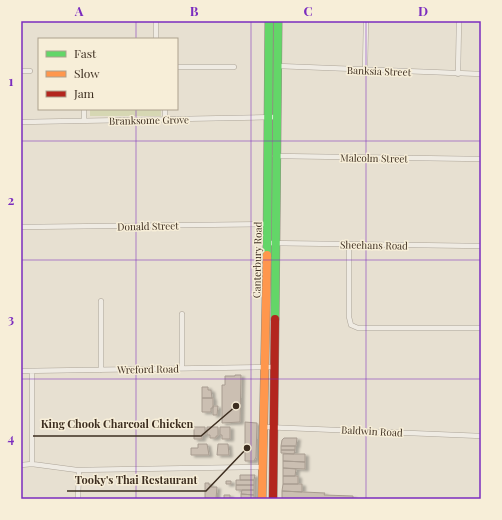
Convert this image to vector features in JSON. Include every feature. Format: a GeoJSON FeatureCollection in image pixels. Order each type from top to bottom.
{"type":"FeatureCollection","features":[{"type":"Feature","properties":{"kind":"main road","name":"Canterbury Road"},"geometry":{"type":"LineString","coordinates":[[269,21],[268,156],[272,224],[275,367],[273,499]]}},
{"type":"Feature","properties":{"kind":"main road","name":"Canterbury Road"},"geometry":{"type":"LineString","coordinates":[[272,224],[277,156],[278,21]]}},
{"type":"Feature","properties":{"kind":"main road","name":"Canterbury Road"},"geometry":{"type":"LineString","coordinates":[[262,499],[265,367],[272,243]]}},
{"type":"Feature","properties":{"kind":"street"},"geometry":{"type":"LineString","coordinates":[[156,21],[156,38]]}},
{"type":"Feature","properties":{"kind":"street"},"geometry":{"type":"LineString","coordinates":[[365,71],[366,21]]}},
{"type":"Feature","properties":{"kind":"street"},"geometry":{"type":"LineString","coordinates":[[458,74],[459,21]]}},
{"type":"Feature","properties":{"kind":"street","name":"Banksia Street"},"geometry":{"type":"LineString","coordinates":[[278,66],[365,71],[481,74]]}},
{"type":"Feature","properties":{"kind":"street"},"geometry":{"type":"LineString","coordinates":[[178,67],[234,67]]}},
{"type":"Feature","properties":{"kind":"street"},"geometry":{"type":"LineString","coordinates":[[21,71],[30,71]]}},
{"type":"Feature","properties":{"kind":"street"},"geometry":{"type":"LineString","coordinates":[[84,110],[84,121]]}},
{"type":"Feature","properties":{"kind":"street"},"geometry":{"type":"LineString","coordinates":[[165,110],[165,120]]}},
{"type":"Feature","properties":{"kind":"street","name":"Branksome Grove"},"geometry":{"type":"LineString","coordinates":[[21,122],[277,117]]}},
{"type":"Feature","properties":{"kind":"street","name":"Malcolm Street"},"geometry":{"type":"LineString","coordinates":[[268,156],[481,159]]}},
{"type":"Feature","properties":{"kind":"street","name":"Donald Street"},"geometry":{"type":"LineString","coordinates":[[21,227],[272,224]]}},
{"type":"Feature","properties":{"kind":"street","name":"Sheehans Road"},"geometry":{"type":"LineString","coordinates":[[272,243],[481,246]]}},
{"type":"Feature","properties":{"kind":"street"},"geometry":{"type":"LineString","coordinates":[[350,245],[349,317],[351,325],[358,328],[481,328]]}},
{"type":"Feature","properties":{"kind":"street"},"geometry":{"type":"LineString","coordinates":[[101,370],[102,301]]}},
{"type":"Feature","properties":{"kind":"street"},"geometry":{"type":"LineString","coordinates":[[182,314],[182,368]]}},
{"type":"Feature","properties":{"kind":"street","name":"Wreford Road"},"geometry":{"type":"LineString","coordinates":[[21,371],[275,367]]}},
{"type":"Feature","properties":{"kind":"street"},"geometry":{"type":"LineString","coordinates":[[32,371],[32,464]]}},
{"type":"Feature","properties":{"kind":"street","name":"Baldwin Road"},"geometry":{"type":"LineString","coordinates":[[264,427],[481,436]]}},
{"type":"Feature","properties":{"kind":"street"},"geometry":{"type":"LineString","coordinates":[[21,465],[32,464],[79,470],[263,467]]}},
{"type":"Feature","properties":{"kind":"street"},"geometry":{"type":"LineString","coordinates":[[78,499],[79,470]]}},
{"type":"Feature","properties":{"kind":"green space"},"geometry":{"type":"Polygon","coordinates":[[[90,110],[161,110],[161,116],[90,116],[90,110]]]}},
{"type":"Feature","properties":{"kind":"building"},"geometry":{"type":"Polygon","coordinates":[[[241,375],[240,422],[222,423],[222,385],[225,385],[225,376],[241,375]]]}},
{"type":"Feature","properties":{"kind":"building"},"geometry":{"type":"Polygon","coordinates":[[[202,387],[208,387],[208,390],[211,390],[212,398],[202,398],[202,387]]]}},
{"type":"Feature","properties":{"kind":"building"},"geometry":{"type":"Polygon","coordinates":[[[202,398],[213,398],[213,408],[211,408],[211,412],[202,412],[202,398]]]}},
{"type":"Feature","properties":{"kind":"building"},"geometry":{"type":"Polygon","coordinates":[[[213,406],[218,406],[217,415],[213,415],[213,406]]]}},
{"type":"Feature","properties":{"kind":"building"},"geometry":{"type":"Polygon","coordinates":[[[245,422],[257,423],[256,457],[254,461],[245,461],[245,422]]]}},
{"type":"Feature","properties":{"kind":"building"},"geometry":{"type":"Polygon","coordinates":[[[194,427],[205,427],[205,435],[202,435],[202,439],[194,439],[194,427]]]}},
{"type":"Feature","properties":{"kind":"building"},"geometry":{"type":"Polygon","coordinates":[[[207,427],[218,427],[218,436],[216,436],[216,438],[210,438],[210,435],[207,435],[207,427]]]}},
{"type":"Feature","properties":{"kind":"building"},"geometry":{"type":"Polygon","coordinates":[[[220,427],[230,427],[230,439],[222,439],[222,435],[220,435],[220,427]]]}},
{"type":"Feature","properties":{"kind":"building"},"geometry":{"type":"Polygon","coordinates":[[[284,438],[297,438],[296,446],[281,446],[284,438]]]}},
{"type":"Feature","properties":{"kind":"building"},"geometry":{"type":"Polygon","coordinates":[[[198,444],[207,444],[209,455],[191,455],[191,448],[198,448],[198,444]]]}},
{"type":"Feature","properties":{"kind":"building"},"geometry":{"type":"Polygon","coordinates":[[[218,444],[228,444],[229,455],[217,455],[218,444]]]}},
{"type":"Feature","properties":{"kind":"building"},"geometry":{"type":"Polygon","coordinates":[[[281,446],[295,446],[295,450],[281,450],[281,446]]]}},
{"type":"Feature","properties":{"kind":"building"},"geometry":{"type":"Polygon","coordinates":[[[281,450],[295,450],[294,454],[281,453],[281,450]]]}},
{"type":"Feature","properties":{"kind":"building"},"geometry":{"type":"Polygon","coordinates":[[[283,454],[305,454],[305,462],[283,461],[283,454]]]}},
{"type":"Feature","properties":{"kind":"building"},"geometry":{"type":"Polygon","coordinates":[[[283,461],[305,462],[305,469],[283,468],[283,461]]]}},
{"type":"Feature","properties":{"kind":"building"},"geometry":{"type":"Polygon","coordinates":[[[283,468],[296,469],[295,476],[283,476],[283,468]]]}},
{"type":"Feature","properties":{"kind":"building"},"geometry":{"type":"Polygon","coordinates":[[[240,475],[255,475],[254,480],[240,480],[240,475]]]}},
{"type":"Feature","properties":{"kind":"building"},"geometry":{"type":"Polygon","coordinates":[[[283,476],[298,476],[298,484],[283,484],[283,476]]]}},
{"type":"Feature","properties":{"kind":"building"},"geometry":{"type":"Polygon","coordinates":[[[236,480],[254,480],[254,485],[236,485],[236,480]]]}},
{"type":"Feature","properties":{"kind":"building"},"geometry":{"type":"Polygon","coordinates":[[[226,481],[231,481],[231,484],[226,484],[226,481]]]}},
{"type":"Feature","properties":{"kind":"building"},"geometry":{"type":"Polygon","coordinates":[[[205,483],[209,483],[211,487],[217,487],[216,499],[205,498],[205,483]]]}},
{"type":"Feature","properties":{"kind":"building"},"geometry":{"type":"Polygon","coordinates":[[[283,484],[302,484],[302,492],[282,491],[283,484]]]}},
{"type":"Feature","properties":{"kind":"building"},"geometry":{"type":"Polygon","coordinates":[[[236,485],[254,485],[254,490],[236,490],[236,485]]]}},
{"type":"Feature","properties":{"kind":"building"},"geometry":{"type":"Polygon","coordinates":[[[242,490],[254,490],[254,495],[241,494],[242,490]]]}},
{"type":"Feature","properties":{"kind":"building"},"geometry":{"type":"Polygon","coordinates":[[[282,491],[353,496],[353,499],[282,499],[282,491]]]}},
{"type":"Feature","properties":{"kind":"building"},"geometry":{"type":"Polygon","coordinates":[[[241,494],[254,495],[254,499],[241,499],[241,494]]]}},
{"type":"Feature","properties":{"kind":"building"},"geometry":{"type":"Polygon","coordinates":[[[224,495],[230,495],[230,499],[224,499],[224,495]]]}},
{"type":"Feature","properties":{"kind":"traffic: fast"},"geometry":{"type":"LineString","coordinates":[[267,255],[269,21]]}},
{"type":"Feature","properties":{"kind":"traffic: fast"},"geometry":{"type":"LineString","coordinates":[[275,319],[278,21]]}},
{"type":"Feature","properties":{"kind":"traffic: slow"},"geometry":{"type":"LineString","coordinates":[[262,499],[267,255]]}},
{"type":"Feature","properties":{"kind":"traffic: jam"},"geometry":{"type":"LineString","coordinates":[[273,499],[275,319]]}},
{"type":"Feature","properties":{"kind":"place","name":"King Chook Charcoal Chicken"},"geometry":{"type":"Point","coordinates":[236,406]}},
{"type":"Feature","properties":{"kind":"place","name":"Tooky's Thai Restaurant"},"geometry":{"type":"Point","coordinates":[247,448]}}]}
